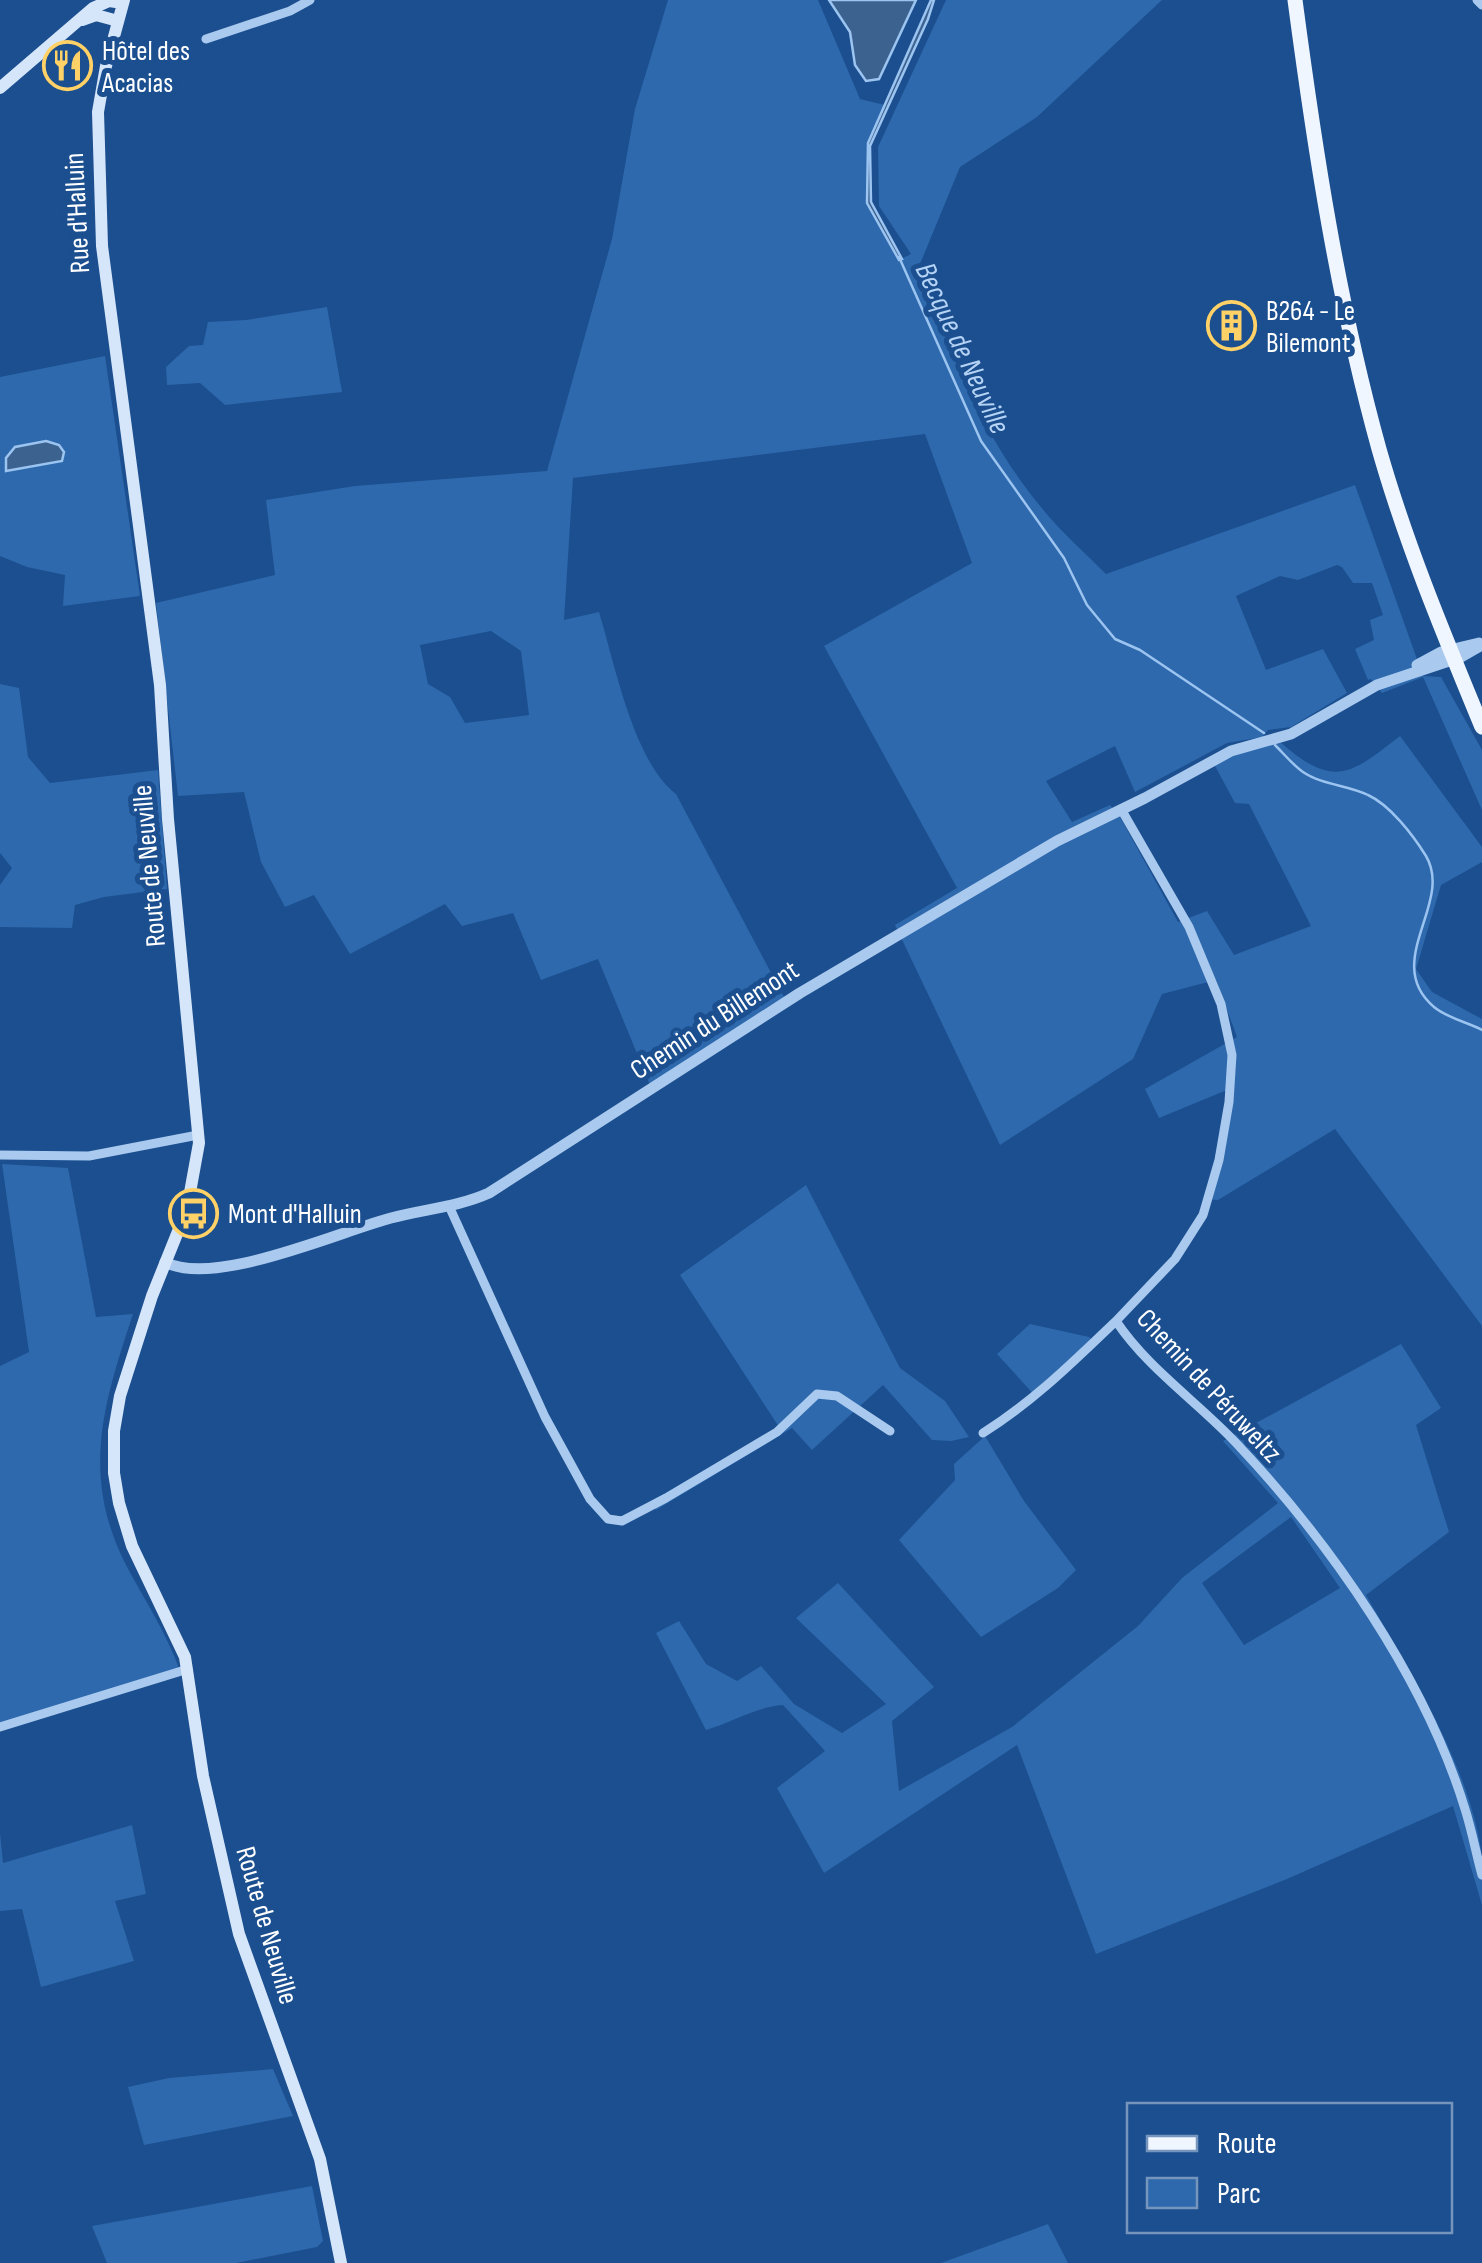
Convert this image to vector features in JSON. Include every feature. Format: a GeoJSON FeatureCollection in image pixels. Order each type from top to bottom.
{"type":"FeatureCollection","features":[{"type":"Feature","properties":{"kind":"main road"},"geometry":{"type":"LineString","coordinates":[[1294,0],[1322,195],[1379,450],[1466,712],[1482,738]]}},
{"type":"Feature","properties":{"kind":"main road"},"geometry":{"type":"LineString","coordinates":[[0,88],[99,4],[124,1]]}},
{"type":"Feature","properties":{"kind":"main road","name":"Rue d'Halluin"},"geometry":{"type":"LineString","coordinates":[[124,1],[101,92],[98,146],[106,292],[125,425]]}},
{"type":"Feature","properties":{"kind":"main road"},"geometry":{"type":"LineString","coordinates":[[75,24],[96,15],[118,20]]}},
{"type":"Feature","properties":{"kind":"main road","name":"Route de Neuville"},"geometry":{"type":"LineString","coordinates":[[125,425],[160,685],[168,819],[198,1134],[193,1186],[115,1386],[108,1422],[109,1488],[120,1532],[147,1590],[176,1634],[188,1669],[206,1792],[239,1934],[320,2159],[341,2263]]}},
{"type":"Feature","properties":{"kind":"main road"},"geometry":{"type":"LineString","coordinates":[[1447,656],[1482,727]]}},
{"type":"Feature","properties":{"kind":"street"},"geometry":{"type":"LineString","coordinates":[[206,39],[290,11],[310,0]]}},
{"type":"Feature","properties":{"kind":"street"},"geometry":{"type":"LineString","coordinates":[[1476,0],[1482,5]]}},
{"type":"Feature","properties":{"kind":"street","name":"Chemin du Billemont"},"geometry":{"type":"LineString","coordinates":[[166,1262],[190,1270],[254,1260],[392,1218],[480,1197],[511,1181],[863,954],[1057,841],[1222,754],[1292,734],[1396,676],[1482,644]]}},
{"type":"Feature","properties":{"kind":"street","name":"Chemin de Péruweltz"},"geometry":{"type":"LineString","coordinates":[[1122,809],[1189,926],[1221,1004],[1232,1055],[1222,1146],[1203,1215],[1175,1260],[1116,1321],[1139,1350],[1238,1445],[1345,1574],[1407,1679],[1446,1758],[1465,1808],[1482,1875]]}},
{"type":"Feature","properties":{"kind":"street"},"geometry":{"type":"LineString","coordinates":[[0,1155],[89,1156],[198,1134]]}},
{"type":"Feature","properties":{"kind":"street"},"geometry":{"type":"LineString","coordinates":[[449,1206],[545,1416],[584,1489],[604,1516],[622,1521],[657,1504],[777,1432],[817,1394],[837,1396],[890,1431]]}},
{"type":"Feature","properties":{"kind":"street"},"geometry":{"type":"LineString","coordinates":[[983,1433],[1058,1378],[1116,1321]]}},
{"type":"Feature","properties":{"kind":"street"},"geometry":{"type":"LineString","coordinates":[[0,1728],[188,1669]]}},
{"type":"Feature","properties":{"kind":"green space"},"geometry":{"type":"Polygon","coordinates":[[[668,0],[818,0],[860,99],[885,105],[868,143],[867,203],[899,260],[911,254],[879,206],[878,147],[946,0],[1162,0],[1037,117],[960,167],[920,264],[955,360],[1001,451],[1048,516],[1106,574],[1355,485],[1423,676],[1441,677],[1482,750],[1482,810],[1423,677],[1382,693],[1368,680],[1355,649],[1374,640],[1370,620],[1383,615],[1372,583],[1353,583],[1337,565],[1298,580],[1280,576],[1236,596],[1266,670],[1323,649],[1347,693],[1291,727],[1227,743],[1135,792],[1115,746],[1046,781],[1072,822],[1110,805],[1178,922],[1207,911],[1234,955],[1311,926],[1249,804],[1235,803],[1215,766],[1235,753],[1280,742],[1314,766],[1342,771],[1368,760],[1400,736],[1482,847],[1482,862],[1441,885],[1416,969],[1432,992],[1482,1019],[1482,1326],[1335,1129],[1218,1200],[1204,1199],[1211,1182],[1227,1090],[1159,1118],[1145,1089],[1237,1037],[1216,980],[1162,994],[1133,1059],[1000,1145],[895,925],[957,888],[824,646],[972,563],[925,434],[573,478],[564,620],[599,612],[627,710],[648,759],[676,794],[784,997],[650,1085],[598,959],[541,980],[513,913],[462,926],[445,904],[350,954],[314,895],[285,907],[261,862],[244,792],[178,796],[156,603],[275,575],[266,500],[355,486],[547,471],[612,239],[635,109],[668,0]],[[491,631],[420,645],[428,684],[450,697],[465,723],[529,715],[521,651],[491,631]]]}},
{"type":"Feature","properties":{"kind":"green space"},"geometry":{"type":"Polygon","coordinates":[[[327,307],[342,392],[225,405],[200,383],[167,385],[166,367],[189,346],[203,345],[208,322],[327,307]]]}},
{"type":"Feature","properties":{"kind":"green space"},"geometry":{"type":"Polygon","coordinates":[[[105,356],[140,596],[63,606],[65,575],[0,556],[0,377],[105,356]]]}},
{"type":"Feature","properties":{"kind":"green space"},"geometry":{"type":"Polygon","coordinates":[[[0,684],[19,688],[28,757],[50,783],[158,770],[167,889],[75,905],[72,928],[0,927],[0,885],[12,868],[0,853],[0,684]]]}},
{"type":"Feature","properties":{"kind":"green space"},"geometry":{"type":"Polygon","coordinates":[[[2,1164],[68,1168],[96,1317],[133,1314],[106,1408],[100,1467],[103,1498],[124,1561],[180,1671],[0,1723],[0,1366],[29,1352],[2,1164]]]}},
{"type":"Feature","properties":{"kind":"green space"},"geometry":{"type":"Polygon","coordinates":[[[806,1185],[900,1368],[945,1401],[969,1437],[932,1440],[883,1385],[812,1450],[792,1428],[656,1510],[650,1502],[779,1427],[680,1275],[806,1185]]]}},
{"type":"Feature","properties":{"kind":"green space"},"geometry":{"type":"Polygon","coordinates":[[[1030,1324],[1089,1337],[1097,1345],[1037,1398],[997,1354],[1030,1324]]]}},
{"type":"Feature","properties":{"kind":"green space"},"geometry":{"type":"Polygon","coordinates":[[[1401,1344],[1441,1408],[1416,1425],[1449,1532],[1366,1595],[1435,1718],[1464,1784],[1481,1850],[1482,1905],[1453,1806],[1287,1879],[1096,1954],[1017,1745],[824,1873],[777,1788],[825,1751],[783,1705],[706,1730],[656,1633],[679,1621],[706,1664],[737,1681],[761,1666],[794,1704],[842,1733],[886,1704],[796,1618],[838,1583],[934,1687],[892,1721],[899,1791],[1012,1727],[1138,1626],[1182,1578],[1278,1503],[1223,1441],[1401,1344]],[[1291,1517],[1202,1583],[1244,1645],[1340,1588],[1291,1517]]]}},
{"type":"Feature","properties":{"kind":"green space"},"geometry":{"type":"Polygon","coordinates":[[[985,1436],[1024,1501],[1076,1570],[1058,1588],[981,1637],[899,1540],[955,1480],[954,1464],[985,1436]]]}},
{"type":"Feature","properties":{"kind":"green space"},"geometry":{"type":"Polygon","coordinates":[[[132,1825],[146,1894],[115,1901],[134,1961],[41,1987],[22,1909],[0,1911],[0,1833],[3,1863],[132,1825]]]}},
{"type":"Feature","properties":{"kind":"green space"},"geometry":{"type":"Polygon","coordinates":[[[273,2069],[293,2116],[144,2145],[128,2087],[169,2078],[273,2069]]]}},
{"type":"Feature","properties":{"kind":"green space"},"geometry":{"type":"Polygon","coordinates":[[[312,2186],[323,2241],[317,2247],[236,2263],[107,2263],[92,2226],[312,2186]]]}},
{"type":"Feature","properties":{"kind":"green space"},"geometry":{"type":"Polygon","coordinates":[[[1048,2224],[1068,2263],[941,2263],[1048,2224]]]}},
{"type":"Feature","properties":{"kind":"shaded area"},"geometry":{"type":"Polygon","coordinates":[[[829,0],[916,0],[879,79],[866,81],[855,65],[850,32],[829,0]]]}},
{"type":"Feature","properties":{"kind":"shaded area"},"geometry":{"type":"Polygon","coordinates":[[[931,0],[928,19],[870,146],[871,202],[902,259],[899,260],[867,203],[868,143],[931,0]]]}},
{"type":"Feature","properties":{"kind":"shaded area"},"geometry":{"type":"Polygon","coordinates":[[[46,441],[59,445],[64,452],[62,461],[6,471],[6,458],[15,447],[46,441]]]}},
{"type":"Feature","properties":{"kind":"waterway","name":"Becque de Neuville"},"geometry":{"type":"LineString","coordinates":[[899,257],[981,441],[1064,558],[1087,605],[1115,639],[1140,650],[1264,733]]}},
{"type":"Feature","properties":{"kind":"waterway","name":"Becque de Neuville"},"geometry":{"type":"LineString","coordinates":[[1275,745],[1310,776],[1376,800],[1415,839],[1432,874],[1432,893],[1414,971],[1420,990],[1439,1011],[1482,1030]]}},
{"type":"Feature","properties":{"kind":"place","name":"Hôtel des Acacias"},"geometry":{"type":"Point","coordinates":[67,66]}},
{"type":"Feature","properties":{"kind":"place","name":"B264 - Le Bilemont"},"geometry":{"type":"Point","coordinates":[1231,326]}},
{"type":"Feature","properties":{"kind":"place","name":"Mont d'Halluin"},"geometry":{"type":"Point","coordinates":[193,1213]}}]}
